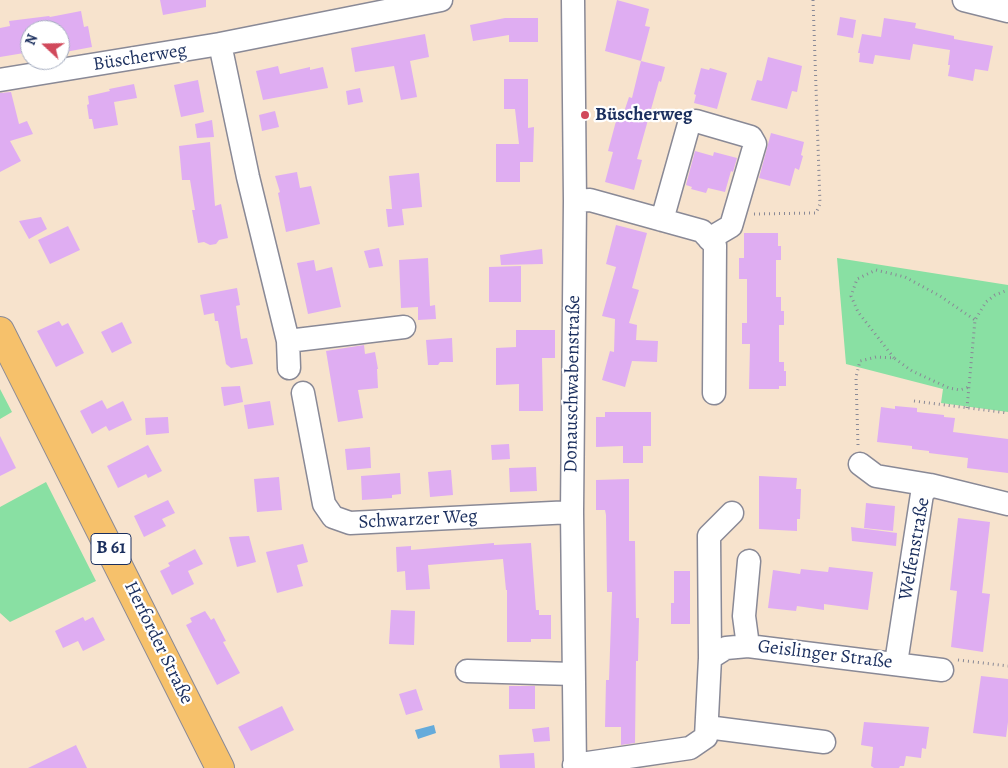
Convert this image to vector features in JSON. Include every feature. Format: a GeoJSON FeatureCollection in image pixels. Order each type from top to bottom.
{"type":"FeatureCollection","features":[{"type":"Feature","properties":{"kind":"main road","name":"Herforder Straße"},"geometry":{"type":"LineString","coordinates":[[0,331],[220,768]]}},
{"type":"Feature","properties":{"kind":"street","name":"Büscherweg"},"geometry":{"type":"LineString","coordinates":[[0,80],[220,44],[441,0]]}},
{"type":"Feature","properties":{"kind":"street","name":"Donauschwabenstraße"},"geometry":{"type":"LineString","coordinates":[[573,0],[575,201],[572,512],[574,767]]}},
{"type":"Feature","properties":{"kind":"street"},"geometry":{"type":"LineString","coordinates":[[964,0],[1008,11]]}},
{"type":"Feature","properties":{"kind":"street"},"geometry":{"type":"LineString","coordinates":[[220,44],[248,177],[288,341],[289,368]]}},
{"type":"Feature","properties":{"kind":"street"},"geometry":{"type":"LineString","coordinates":[[662,220],[689,124],[696,121],[751,137],[755,144],[731,226],[709,239]]}},
{"type":"Feature","properties":{"kind":"street"},"geometry":{"type":"LineString","coordinates":[[575,201],[590,200],[702,231],[715,245],[714,393]]}},
{"type":"Feature","properties":{"kind":"street"},"geometry":{"type":"LineString","coordinates":[[288,341],[404,327]]}},
{"type":"Feature","properties":{"kind":"street","name":"Schwarzer Weg"},"geometry":{"type":"LineString","coordinates":[[303,393],[324,504],[333,517],[350,524],[572,512]]}},
{"type":"Feature","properties":{"kind":"street"},"geometry":{"type":"LineString","coordinates":[[860,464],[876,476],[930,485]]}},
{"type":"Feature","properties":{"kind":"street","name":"Welfenstraße"},"geometry":{"type":"LineString","coordinates":[[896,663],[922,494],[930,485],[1008,504]]}},
{"type":"Feature","properties":{"kind":"street"},"geometry":{"type":"LineString","coordinates":[[574,767],[690,748],[706,737],[710,658],[709,536],[732,513]]}},
{"type":"Feature","properties":{"kind":"street"},"geometry":{"type":"LineString","coordinates":[[748,646],[744,616],[749,561]]}},
{"type":"Feature","properties":{"kind":"street","name":"Geislinger Straße"},"geometry":{"type":"LineString","coordinates":[[710,658],[726,648],[748,646],[942,670]]}},
{"type":"Feature","properties":{"kind":"street"},"geometry":{"type":"LineString","coordinates":[[467,671],[573,674]]}},
{"type":"Feature","properties":{"kind":"street"},"geometry":{"type":"LineString","coordinates":[[707,727],[824,742]]}},
{"type":"Feature","properties":{"kind":"path"},"geometry":{"type":"LineString","coordinates":[[734,215],[816,213],[820,204],[813,0]]}},
{"type":"Feature","properties":{"kind":"path"},"geometry":{"type":"LineString","coordinates":[[969,387],[960,390],[949,388],[912,371],[894,358],[858,312],[851,296],[857,279],[876,270],[905,277],[940,296],[975,320]]}},
{"type":"Feature","properties":{"kind":"path"},"geometry":{"type":"LineString","coordinates":[[967,408],[975,320],[995,295],[1008,290]]}},
{"type":"Feature","properties":{"kind":"path"},"geometry":{"type":"LineString","coordinates":[[860,464],[856,376],[860,361],[876,357],[894,358]]}},
{"type":"Feature","properties":{"kind":"path"},"geometry":{"type":"LineString","coordinates":[[914,401],[1008,413]]}},
{"type":"Feature","properties":{"kind":"path"},"geometry":{"type":"LineString","coordinates":[[942,670],[952,659],[1008,666]]}},
{"type":"Feature","properties":{"kind":"green space"},"geometry":{"type":"Polygon","coordinates":[[[837,258],[1008,285],[1008,412],[941,403],[943,389],[846,364],[837,258]]]}},
{"type":"Feature","properties":{"kind":"green space"},"geometry":{"type":"Polygon","coordinates":[[[0,389],[12,412],[0,419],[0,389]]]}},
{"type":"Feature","properties":{"kind":"green space"},"geometry":{"type":"Polygon","coordinates":[[[46,482],[96,581],[10,622],[0,613],[0,507],[46,482]]]}},
{"type":"Feature","properties":{"kind":"water"},"geometry":{"type":"Polygon","coordinates":[[[434,725],[436,733],[418,739],[415,730],[434,725]]]}},
{"type":"Feature","properties":{"kind":"building"},"geometry":{"type":"Polygon","coordinates":[[[160,0],[206,0],[206,7],[163,15],[160,0]]]}},
{"type":"Feature","properties":{"kind":"building"},"geometry":{"type":"Polygon","coordinates":[[[617,0],[649,9],[645,26],[650,27],[641,61],[605,51],[617,0]]]}},
{"type":"Feature","properties":{"kind":"building"},"geometry":{"type":"Polygon","coordinates":[[[81,11],[84,27],[88,26],[92,47],[70,51],[70,20],[20,20],[20,54],[0,57],[0,28],[10,26],[9,21],[50,17],[81,11]]]}},
{"type":"Feature","properties":{"kind":"building"},"geometry":{"type":"Polygon","coordinates":[[[840,17],[856,20],[853,38],[837,35],[840,17]]]}},
{"type":"Feature","properties":{"kind":"building"},"geometry":{"type":"Polygon","coordinates":[[[505,18],[538,18],[538,42],[509,42],[509,35],[473,41],[470,25],[505,18]]]}},
{"type":"Feature","properties":{"kind":"building"},"geometry":{"type":"Polygon","coordinates":[[[884,18],[916,23],[915,28],[954,36],[954,39],[993,46],[988,71],[975,69],[973,81],[948,76],[950,50],[913,44],[910,60],[875,55],[873,64],[859,62],[860,53],[858,53],[862,34],[881,37],[884,18]]]}},
{"type":"Feature","properties":{"kind":"building"},"geometry":{"type":"Polygon","coordinates":[[[425,34],[429,57],[410,61],[417,97],[401,100],[394,66],[355,72],[351,48],[425,34]]]}},
{"type":"Feature","properties":{"kind":"building"},"geometry":{"type":"Polygon","coordinates":[[[768,57],[802,66],[797,92],[792,91],[787,109],[751,100],[757,80],[762,81],[768,57]]]}},
{"type":"Feature","properties":{"kind":"building"},"geometry":{"type":"Polygon","coordinates":[[[641,61],[665,67],[661,82],[659,81],[637,159],[642,160],[634,190],[605,182],[613,152],[608,151],[619,110],[624,112],[629,97],[632,98],[641,61]]]}},
{"type":"Feature","properties":{"kind":"building"},"geometry":{"type":"Polygon","coordinates":[[[278,66],[280,74],[310,67],[310,70],[323,67],[328,88],[263,100],[256,71],[278,66]]]}},
{"type":"Feature","properties":{"kind":"building"},"geometry":{"type":"Polygon","coordinates":[[[701,68],[709,70],[710,68],[727,73],[717,109],[694,103],[696,95],[694,94],[701,68]]]}},
{"type":"Feature","properties":{"kind":"building"},"geometry":{"type":"Polygon","coordinates":[[[504,79],[528,79],[528,128],[534,127],[533,162],[520,162],[520,182],[496,182],[496,144],[519,144],[515,109],[504,109],[504,79]]]}},
{"type":"Feature","properties":{"kind":"building"},"geometry":{"type":"Polygon","coordinates":[[[198,80],[204,112],[181,117],[174,85],[198,80]]]}},
{"type":"Feature","properties":{"kind":"building"},"geometry":{"type":"Polygon","coordinates":[[[134,84],[137,98],[114,102],[118,125],[94,129],[92,119],[89,119],[88,96],[134,84]]]}},
{"type":"Feature","properties":{"kind":"building"},"geometry":{"type":"Polygon","coordinates":[[[360,88],[363,102],[348,105],[346,91],[360,88]]]}},
{"type":"Feature","properties":{"kind":"building"},"geometry":{"type":"Polygon","coordinates":[[[11,92],[19,124],[27,121],[33,134],[10,141],[21,161],[0,172],[0,93],[11,92]]]}},
{"type":"Feature","properties":{"kind":"building"},"geometry":{"type":"Polygon","coordinates":[[[275,111],[279,127],[262,131],[259,115],[275,111]]]}},
{"type":"Feature","properties":{"kind":"building"},"geometry":{"type":"Polygon","coordinates":[[[212,120],[214,137],[197,138],[195,124],[212,120]]]}},
{"type":"Feature","properties":{"kind":"building"},"geometry":{"type":"Polygon","coordinates":[[[771,133],[804,142],[799,170],[795,168],[790,186],[759,178],[771,133]]]}},
{"type":"Feature","properties":{"kind":"building"},"geometry":{"type":"Polygon","coordinates":[[[210,142],[215,206],[221,204],[228,238],[210,245],[204,242],[198,243],[192,210],[195,210],[190,180],[182,180],[179,146],[210,142]]]}},
{"type":"Feature","properties":{"kind":"building"},"geometry":{"type":"Polygon","coordinates":[[[695,151],[713,156],[714,152],[737,158],[725,192],[708,188],[706,193],[691,189],[692,187],[686,185],[695,151]]]}},
{"type":"Feature","properties":{"kind":"building"},"geometry":{"type":"Polygon","coordinates":[[[297,172],[300,188],[311,186],[320,224],[286,232],[278,193],[280,192],[275,176],[297,172]]]}},
{"type":"Feature","properties":{"kind":"building"},"geometry":{"type":"Polygon","coordinates":[[[419,173],[422,207],[402,209],[404,225],[388,227],[386,209],[392,209],[389,176],[419,173]]]}},
{"type":"Feature","properties":{"kind":"building"},"geometry":{"type":"Polygon","coordinates":[[[41,217],[47,229],[29,239],[19,221],[41,217]]]}},
{"type":"Feature","properties":{"kind":"building"},"geometry":{"type":"Polygon","coordinates":[[[616,225],[647,233],[632,288],[639,290],[629,323],[637,325],[636,340],[658,341],[657,362],[632,361],[625,387],[602,380],[610,351],[614,352],[615,319],[602,316],[616,267],[606,264],[616,225]]]}},
{"type":"Feature","properties":{"kind":"building"},"geometry":{"type":"Polygon","coordinates":[[[68,226],[80,250],[50,264],[38,240],[68,226]]]}},
{"type":"Feature","properties":{"kind":"building"},"geometry":{"type":"Polygon","coordinates":[[[744,233],[778,233],[778,246],[781,246],[781,260],[776,260],[776,297],[781,297],[781,311],[784,311],[784,325],[779,325],[779,362],[784,362],[786,386],[779,386],[779,389],[749,389],[750,344],[742,344],[742,323],[747,323],[747,279],[739,279],[739,258],[744,258],[744,233]]]}},
{"type":"Feature","properties":{"kind":"building"},"geometry":{"type":"Polygon","coordinates":[[[379,248],[383,266],[369,268],[364,251],[379,248]]]}},
{"type":"Feature","properties":{"kind":"building"},"geometry":{"type":"Polygon","coordinates":[[[542,249],[543,264],[501,265],[500,255],[542,249]]]}},
{"type":"Feature","properties":{"kind":"building"},"geometry":{"type":"Polygon","coordinates":[[[428,258],[430,306],[435,305],[436,319],[418,320],[418,307],[401,308],[399,260],[428,258]]]}},
{"type":"Feature","properties":{"kind":"building"},"geometry":{"type":"Polygon","coordinates":[[[314,260],[316,271],[332,267],[341,307],[308,314],[297,263],[314,260]]]}},
{"type":"Feature","properties":{"kind":"building"},"geometry":{"type":"Polygon","coordinates":[[[521,266],[521,302],[489,302],[489,267],[521,266]]]}},
{"type":"Feature","properties":{"kind":"building"},"geometry":{"type":"Polygon","coordinates":[[[237,288],[240,305],[236,306],[241,339],[247,338],[253,364],[231,368],[226,364],[218,321],[215,321],[214,313],[204,315],[200,295],[237,288]]]}},
{"type":"Feature","properties":{"kind":"building"},"geometry":{"type":"Polygon","coordinates":[[[59,321],[62,326],[68,323],[84,353],[56,367],[37,331],[59,321]]]}},
{"type":"Feature","properties":{"kind":"building"},"geometry":{"type":"Polygon","coordinates":[[[122,322],[132,343],[112,353],[101,332],[122,322]]]}},
{"type":"Feature","properties":{"kind":"building"},"geometry":{"type":"Polygon","coordinates":[[[516,330],[555,330],[555,358],[542,358],[543,411],[519,411],[519,384],[496,385],[496,348],[516,347],[516,330]]]}},
{"type":"Feature","properties":{"kind":"building"},"geometry":{"type":"Polygon","coordinates":[[[452,338],[453,362],[440,362],[438,365],[428,365],[426,340],[452,338]]]}},
{"type":"Feature","properties":{"kind":"building"},"geometry":{"type":"Polygon","coordinates":[[[364,345],[365,354],[375,352],[378,369],[378,388],[358,390],[363,418],[338,422],[326,351],[364,345]]]}},
{"type":"Feature","properties":{"kind":"building"},"geometry":{"type":"Polygon","coordinates":[[[240,386],[243,402],[224,406],[221,387],[240,386]]]}},
{"type":"Feature","properties":{"kind":"building"},"geometry":{"type":"Polygon","coordinates":[[[102,400],[107,409],[123,401],[132,420],[109,431],[106,426],[92,434],[80,411],[102,400]]]}},
{"type":"Feature","properties":{"kind":"building"},"geometry":{"type":"Polygon","coordinates":[[[270,401],[274,425],[248,429],[244,405],[270,401]]]}},
{"type":"Feature","properties":{"kind":"building"},"geometry":{"type":"Polygon","coordinates":[[[895,406],[917,408],[917,412],[955,418],[953,432],[1008,439],[1008,473],[967,468],[968,458],[929,453],[929,451],[912,449],[912,446],[877,442],[881,407],[895,409],[895,406]]]}},
{"type":"Feature","properties":{"kind":"building"},"geometry":{"type":"Polygon","coordinates":[[[605,412],[651,412],[651,446],[643,446],[643,463],[623,463],[623,446],[596,447],[596,417],[605,417],[605,412]]]}},
{"type":"Feature","properties":{"kind":"building"},"geometry":{"type":"Polygon","coordinates":[[[168,417],[169,433],[146,435],[145,418],[168,417]]]}},
{"type":"Feature","properties":{"kind":"building"},"geometry":{"type":"Polygon","coordinates":[[[0,436],[16,468],[0,476],[0,436]]]}},
{"type":"Feature","properties":{"kind":"building"},"geometry":{"type":"Polygon","coordinates":[[[509,444],[510,459],[492,460],[491,445],[509,444]]]}},
{"type":"Feature","properties":{"kind":"building"},"geometry":{"type":"Polygon","coordinates":[[[148,445],[162,471],[148,478],[146,474],[118,488],[107,466],[148,445]]]}},
{"type":"Feature","properties":{"kind":"building"},"geometry":{"type":"Polygon","coordinates":[[[370,447],[371,468],[347,470],[345,449],[370,447]]]}},
{"type":"Feature","properties":{"kind":"building"},"geometry":{"type":"Polygon","coordinates":[[[536,467],[537,491],[510,492],[509,468],[536,467]]]}},
{"type":"Feature","properties":{"kind":"building"},"geometry":{"type":"Polygon","coordinates":[[[451,470],[453,495],[430,497],[428,472],[451,470]]]}},
{"type":"Feature","properties":{"kind":"building"},"geometry":{"type":"Polygon","coordinates":[[[400,473],[401,494],[392,495],[392,498],[362,500],[361,476],[400,473]]]}},
{"type":"Feature","properties":{"kind":"building"},"geometry":{"type":"Polygon","coordinates":[[[759,476],[797,478],[796,489],[801,489],[800,519],[797,519],[797,531],[759,529],[759,476]]]}},
{"type":"Feature","properties":{"kind":"building"},"geometry":{"type":"Polygon","coordinates":[[[279,477],[282,510],[257,512],[254,479],[279,477]]]}},
{"type":"Feature","properties":{"kind":"building"},"geometry":{"type":"Polygon","coordinates":[[[629,479],[629,541],[635,541],[636,618],[639,618],[638,661],[636,661],[635,743],[621,745],[621,727],[605,727],[606,680],[609,680],[612,592],[607,592],[606,515],[605,510],[596,510],[596,480],[629,479]]]}},
{"type":"Feature","properties":{"kind":"building"},"geometry":{"type":"Polygon","coordinates":[[[168,500],[175,513],[162,519],[166,526],[144,537],[134,516],[168,500]]]}},
{"type":"Feature","properties":{"kind":"building"},"geometry":{"type":"Polygon","coordinates":[[[866,503],[895,506],[893,531],[864,528],[866,503]]]}},
{"type":"Feature","properties":{"kind":"building"},"geometry":{"type":"Polygon","coordinates":[[[958,518],[990,522],[982,593],[990,594],[983,652],[951,647],[957,591],[950,590],[958,518]]]}},
{"type":"Feature","properties":{"kind":"building"},"geometry":{"type":"Polygon","coordinates":[[[851,527],[897,533],[896,546],[852,541],[851,527]]]}},
{"type":"Feature","properties":{"kind":"building"},"geometry":{"type":"Polygon","coordinates":[[[249,536],[256,562],[237,567],[229,537],[249,536]]]}},
{"type":"Feature","properties":{"kind":"building"},"geometry":{"type":"Polygon","coordinates":[[[494,543],[494,545],[531,543],[536,610],[539,610],[539,615],[551,615],[551,639],[531,639],[531,642],[507,642],[507,590],[503,559],[428,565],[430,589],[406,590],[405,571],[397,572],[396,547],[411,546],[411,550],[494,543]]]}},
{"type":"Feature","properties":{"kind":"building"},"geometry":{"type":"Polygon","coordinates":[[[303,544],[308,562],[297,565],[303,586],[277,593],[266,552],[303,544]]]}},
{"type":"Feature","properties":{"kind":"building"},"geometry":{"type":"Polygon","coordinates":[[[195,549],[203,564],[188,571],[194,584],[172,595],[160,571],[170,566],[168,563],[195,549]]]}},
{"type":"Feature","properties":{"kind":"building"},"geometry":{"type":"Polygon","coordinates":[[[829,567],[873,572],[868,610],[824,604],[824,610],[797,606],[796,611],[768,608],[773,570],[800,574],[801,569],[828,572],[829,567]]]}},
{"type":"Feature","properties":{"kind":"building"},"geometry":{"type":"Polygon","coordinates":[[[674,571],[690,571],[690,624],[671,624],[671,603],[674,603],[674,571]]]}},
{"type":"Feature","properties":{"kind":"building"},"geometry":{"type":"Polygon","coordinates":[[[391,610],[415,611],[414,645],[389,644],[391,610]]]}},
{"type":"Feature","properties":{"kind":"building"},"geometry":{"type":"Polygon","coordinates":[[[205,611],[211,620],[214,618],[226,641],[223,642],[240,673],[217,685],[186,625],[192,622],[190,618],[205,611]]]}},
{"type":"Feature","properties":{"kind":"building"},"geometry":{"type":"Polygon","coordinates":[[[83,617],[85,621],[93,617],[105,640],[83,651],[78,641],[63,648],[55,631],[83,617]]]}},
{"type":"Feature","properties":{"kind":"building"},"geometry":{"type":"Polygon","coordinates":[[[981,676],[1008,679],[1006,737],[973,733],[981,676]]]}},
{"type":"Feature","properties":{"kind":"building"},"geometry":{"type":"Polygon","coordinates":[[[509,686],[535,686],[535,709],[509,709],[509,686]]]}},
{"type":"Feature","properties":{"kind":"building"},"geometry":{"type":"Polygon","coordinates":[[[416,689],[423,710],[406,715],[399,694],[416,689]]]}},
{"type":"Feature","properties":{"kind":"building"},"geometry":{"type":"Polygon","coordinates":[[[282,706],[294,730],[251,751],[238,727],[282,706]]]}},
{"type":"Feature","properties":{"kind":"building"},"geometry":{"type":"Polygon","coordinates":[[[864,722],[929,727],[926,749],[922,748],[921,758],[906,756],[904,766],[899,768],[874,768],[871,766],[873,747],[861,745],[864,722]]]}},
{"type":"Feature","properties":{"kind":"building"},"geometry":{"type":"Polygon","coordinates":[[[549,727],[550,741],[534,742],[532,729],[549,727]]]}},
{"type":"Feature","properties":{"kind":"building"},"geometry":{"type":"Polygon","coordinates":[[[76,745],[87,768],[28,768],[76,745]]]}},
{"type":"Feature","properties":{"kind":"building"},"geometry":{"type":"Polygon","coordinates":[[[534,753],[535,768],[500,768],[499,755],[534,753]]]}},
{"type":"Feature","properties":{"kind":"place","name":"Büscherweg"},"geometry":{"type":"Point","coordinates":[585,115]}}]}
